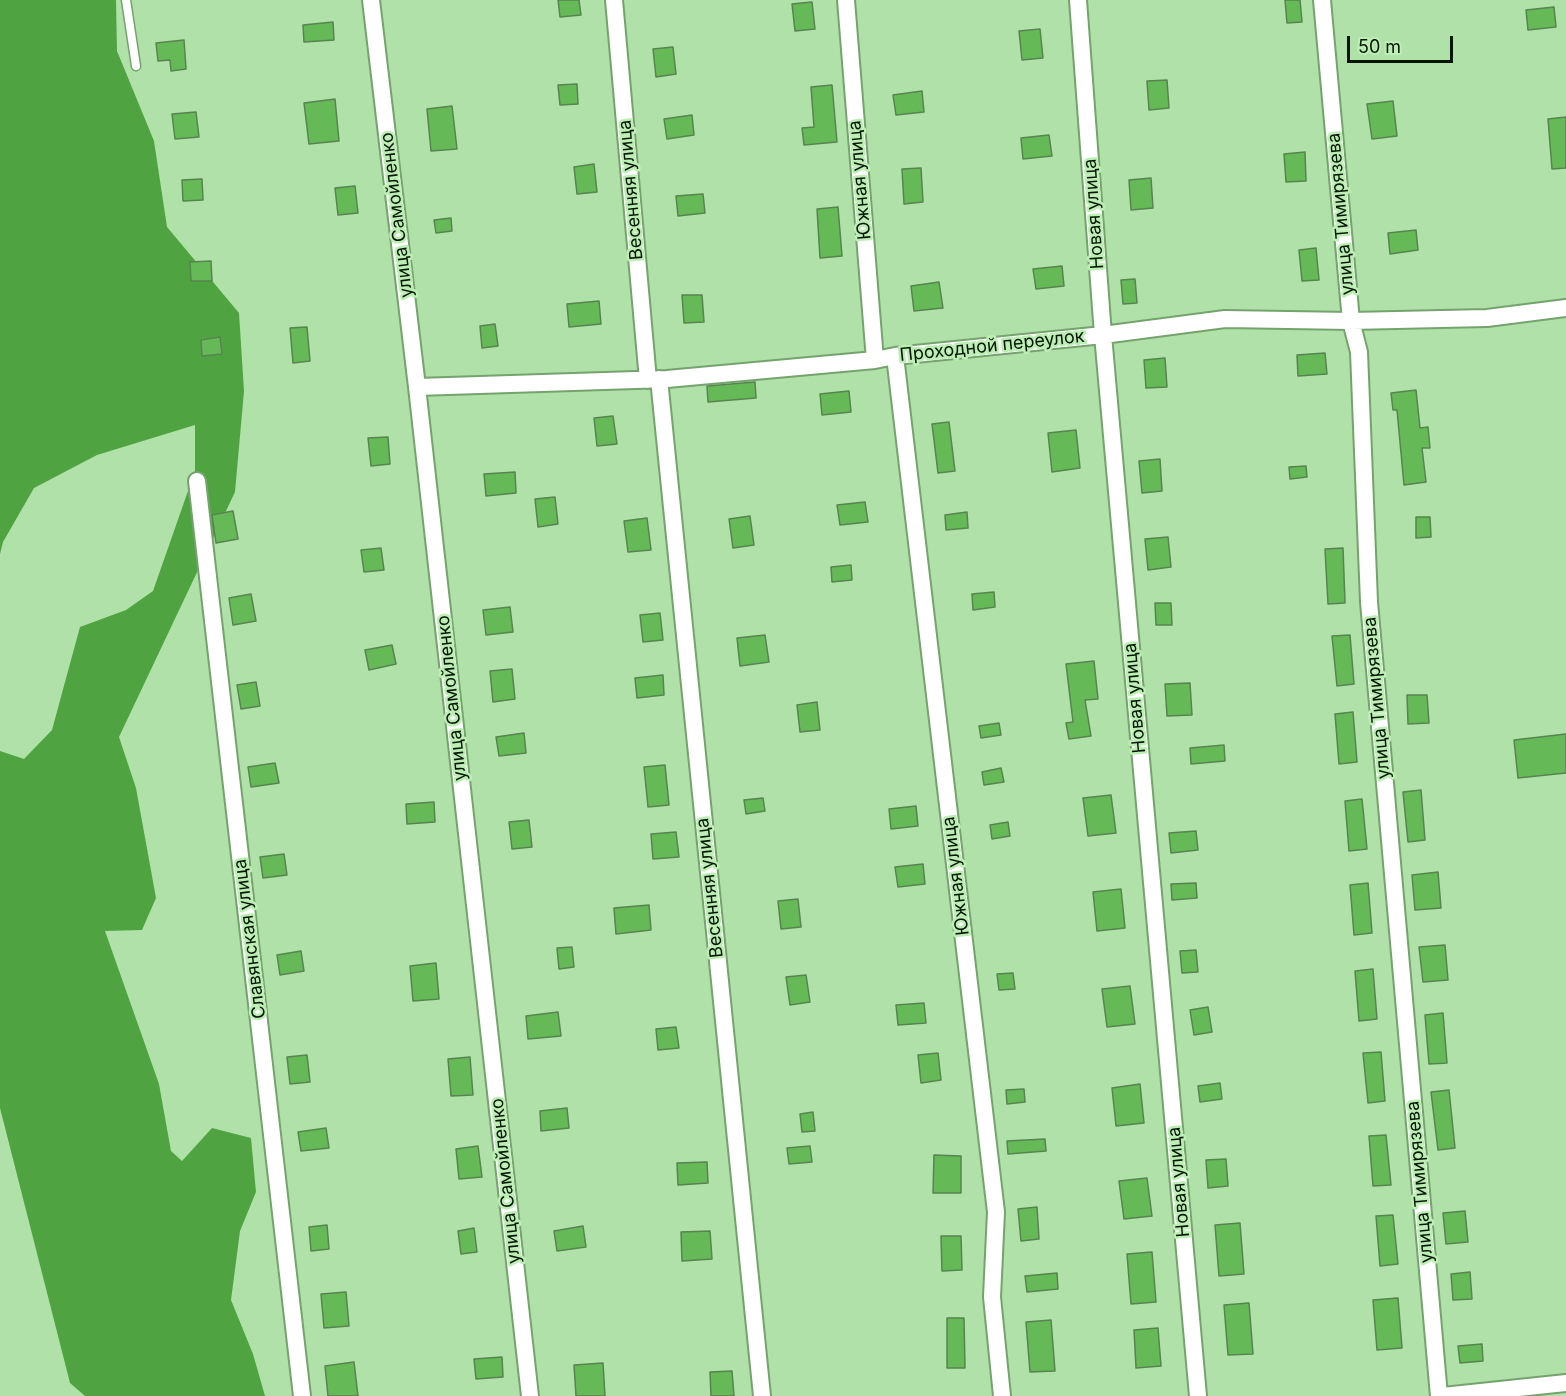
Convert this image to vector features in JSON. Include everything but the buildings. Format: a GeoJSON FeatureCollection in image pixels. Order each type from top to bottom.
{"type":"FeatureCollection","features":[{"type":"Feature","properties":{"kind":"street","name":"улица Самойленко"},"geometry":{"type":"LineString","coordinates":[[371,0],[417,387],[530,1396]]}},
{"type":"Feature","properties":{"kind":"street","name":"Весенняя улица"},"geometry":{"type":"LineString","coordinates":[[614,0],[762,1396]]}},
{"type":"Feature","properties":{"kind":"street","name":"Южная улица"},"geometry":{"type":"LineString","coordinates":[[846,0],[876,360]]}},
{"type":"Feature","properties":{"kind":"street","name":"Новая улица"},"geometry":{"type":"LineString","coordinates":[[1078,0],[1103,335],[1198,1396]]}},
{"type":"Feature","properties":{"kind":"street","name":"улица Тимирязева"},"geometry":{"type":"LineString","coordinates":[[1322,0],[1351,321],[1359,352],[1369,602],[1441,1396]]}},
{"type":"Feature","properties":{"kind":"street","name":"Проходной переулок"},"geometry":{"type":"LineString","coordinates":[[417,387],[653,380],[876,360],[1225,319],[1351,321],[1487,318],[1566,308]]}},
{"type":"Feature","properties":{"kind":"street","name":"Южная улица"},"geometry":{"type":"LineString","coordinates":[[895,356],[996,1212],[992,1297],[1002,1396]]}},
{"type":"Feature","properties":{"kind":"street","name":"Славянская улица"},"geometry":{"type":"LineString","coordinates":[[197,481],[302,1396]]}},
{"type":"Feature","properties":{"kind":"street"},"geometry":{"type":"LineString","coordinates":[[1441,1396],[1566,1383]]}},
{"type":"Feature","properties":{"kind":"lane"},"geometry":{"type":"LineString","coordinates":[[126,0],[136,66]]}},
{"type":"Feature","properties":{"kind":"green space"},"geometry":{"type":"Polygon","coordinates":[[[0,0],[116,0],[117,51],[154,141],[167,227],[239,313],[244,391],[235,492],[119,737],[136,788],[156,898],[142,930],[105,931],[159,1084],[171,1151],[182,1161],[212,1128],[251,1138],[256,1192],[240,1231],[231,1300],[253,1354],[265,1396],[85,1396],[70,1383],[0,1108],[0,751],[24,759],[52,730],[80,627],[126,610],[153,591],[195,471],[195,425],[97,455],[34,488],[3,542],[0,554],[0,0]]]}}]}
